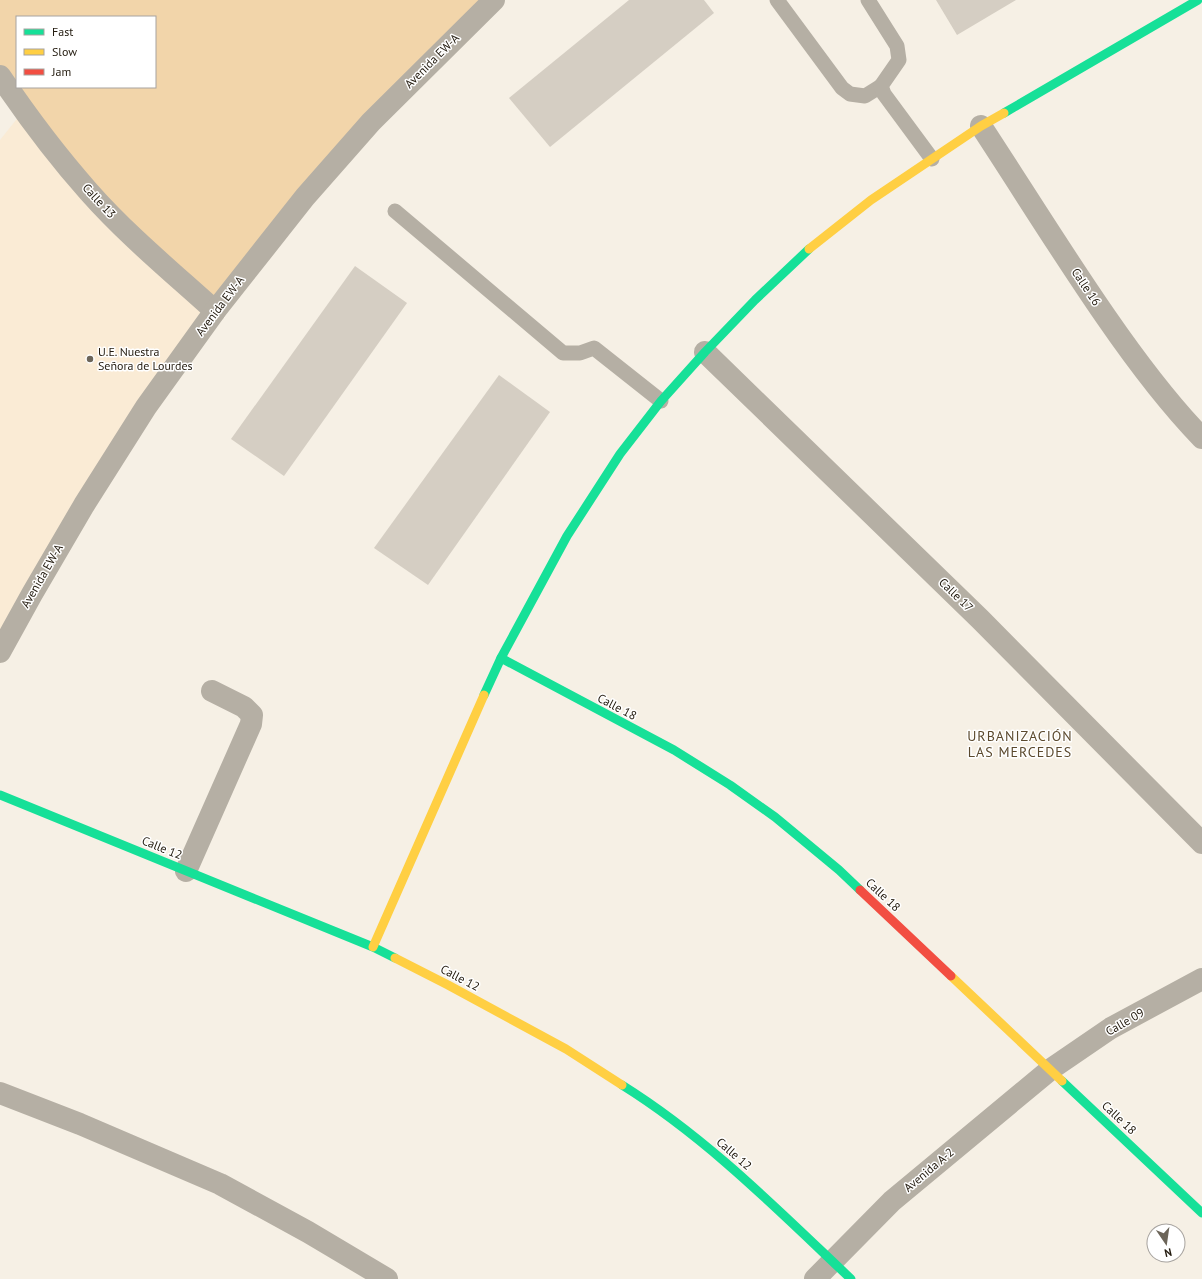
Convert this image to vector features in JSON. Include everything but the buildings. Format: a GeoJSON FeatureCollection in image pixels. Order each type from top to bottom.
{"type":"FeatureCollection","features":[{"type":"Feature","properties":{"kind":"street","name":"Avenida EW-A"},"geometry":{"type":"LineString","coordinates":[[0,652],[88,499],[146,408],[215,311],[304,197],[366,128],[494,0]]}},
{"type":"Feature","properties":{"kind":"street"},"geometry":{"type":"LineString","coordinates":[[373,947],[501,658],[534,594],[571,530],[620,454],[661,401],[755,300],[804,253],[871,200],[981,126],[1198,0]]}},
{"type":"Feature","properties":{"kind":"street","name":"Calle 13"},"geometry":{"type":"LineString","coordinates":[[1,80],[48,142],[89,192],[130,234],[215,311]]}},
{"type":"Feature","properties":{"kind":"street","name":"Calle 16"},"geometry":{"type":"LineString","coordinates":[[981,126],[1119,336],[1149,378],[1202,438]]}},
{"type":"Feature","properties":{"kind":"street","name":"Calle 17"},"geometry":{"type":"LineString","coordinates":[[705,352],[980,619],[1202,843]]}},
{"type":"Feature","properties":{"kind":"street","name":"Calle 18"},"geometry":{"type":"LineString","coordinates":[[501,658],[674,750],[730,785],[775,817],[839,870],[1202,1213]]}},
{"type":"Feature","properties":{"kind":"street"},"geometry":{"type":"LineString","coordinates":[[186,871],[251,724],[252,715],[244,707],[212,691]]}},
{"type":"Feature","properties":{"kind":"street","name":"Calle 12"},"geometry":{"type":"LineString","coordinates":[[0,795],[373,947],[448,985],[566,1049],[634,1092],[697,1138],[752,1185],[851,1279]]}},
{"type":"Feature","properties":{"kind":"street","name":"Calle 09"},"geometry":{"type":"LineString","coordinates":[[1050,1069],[1111,1028],[1202,979]]}},
{"type":"Feature","properties":{"kind":"street","name":"Avenida A-2"},"geometry":{"type":"LineString","coordinates":[[815,1279],[892,1201],[1050,1069]]}},
{"type":"Feature","properties":{"kind":"street"},"geometry":{"type":"LineString","coordinates":[[0,1093],[80,1124],[220,1184],[308,1232],[387,1279]]}},
{"type":"Feature","properties":{"kind":"lane"},"geometry":{"type":"LineString","coordinates":[[776,0],[842,88],[850,94],[865,96],[881,86],[899,60],[898,46],[868,0]]}},
{"type":"Feature","properties":{"kind":"lane"},"geometry":{"type":"LineString","coordinates":[[881,86],[884,94],[932,159]]}},
{"type":"Feature","properties":{"kind":"lane"},"geometry":{"type":"LineString","coordinates":[[395,211],[563,353],[580,353],[594,348],[661,401]]}},
{"type":"Feature","properties":{"kind":"shaded area"},"geometry":{"type":"Polygon","coordinates":[[[0,0],[494,0],[215,311],[130,234],[0,76],[0,0]]]}},
{"type":"Feature","properties":{"kind":"shaded area","name":"U.E. Nuestra Señora de Lourdes"},"geometry":{"type":"Polygon","coordinates":[[[24,110],[215,311],[0,652],[0,140],[24,110]]]}},
{"type":"Feature","properties":{"kind":"traffic: fast"},"geometry":{"type":"LineString","coordinates":[[1004,113],[1198,0]]}},
{"type":"Feature","properties":{"kind":"traffic: fast"},"geometry":{"type":"LineString","coordinates":[[484,695],[501,658],[567,536],[620,454],[661,401],[705,352],[755,300],[809,249]]}},
{"type":"Feature","properties":{"kind":"traffic: fast"},"geometry":{"type":"LineString","coordinates":[[501,658],[674,750],[730,785],[775,817],[839,870],[860,890]]}},
{"type":"Feature","properties":{"kind":"traffic: fast"},"geometry":{"type":"LineString","coordinates":[[0,795],[373,947],[395,958]]}},
{"type":"Feature","properties":{"kind":"traffic: fast"},"geometry":{"type":"LineString","coordinates":[[1062,1081],[1202,1213]]}},
{"type":"Feature","properties":{"kind":"traffic: fast"},"geometry":{"type":"LineString","coordinates":[[622,1085],[653,1106],[713,1151],[769,1201],[851,1279]]}},
{"type":"Feature","properties":{"kind":"traffic: slow"},"geometry":{"type":"LineString","coordinates":[[809,249],[871,200],[981,126],[1004,113]]}},
{"type":"Feature","properties":{"kind":"traffic: slow"},"geometry":{"type":"LineString","coordinates":[[373,947],[484,695]]}},
{"type":"Feature","properties":{"kind":"traffic: slow"},"geometry":{"type":"LineString","coordinates":[[395,958],[566,1049],[622,1085]]}},
{"type":"Feature","properties":{"kind":"traffic: slow"},"geometry":{"type":"LineString","coordinates":[[951,976],[1062,1081]]}},
{"type":"Feature","properties":{"kind":"traffic: jam"},"geometry":{"type":"LineString","coordinates":[[860,890],[951,976]]}},
{"type":"Feature","properties":{"kind":"place","name":"U.E. Nuestra Señora de Lourdes"},"geometry":{"type":"Point","coordinates":[90,359]}},
{"type":"Feature","properties":{"kind":"district","name":"URBANIZACIÓN LAS MERCEDES"},"geometry":{"type":"Point","coordinates":[1020,744]}}]}
